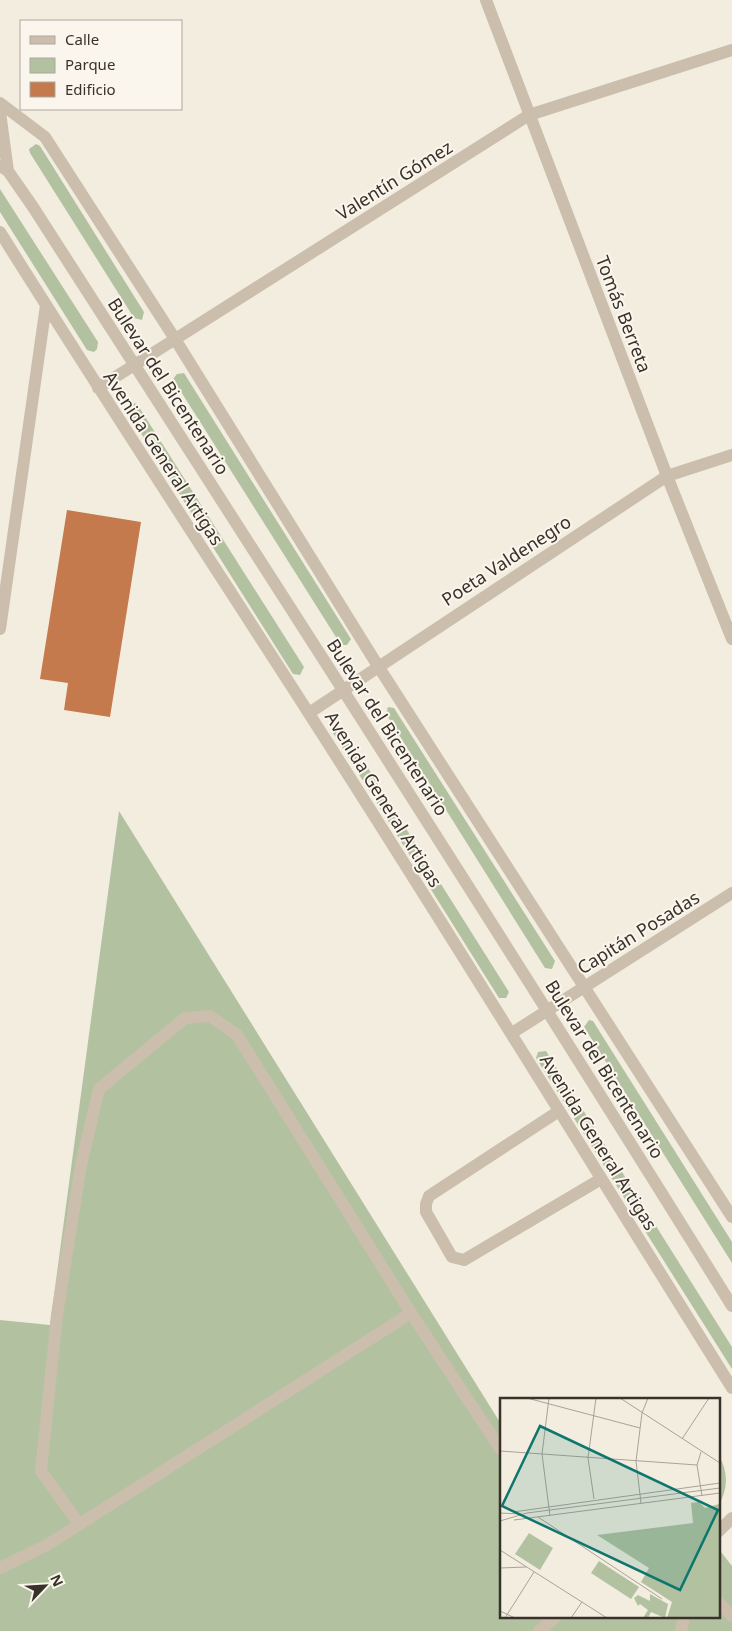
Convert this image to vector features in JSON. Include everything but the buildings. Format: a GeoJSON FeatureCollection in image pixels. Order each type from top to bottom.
{"type":"FeatureCollection","features":[{"type":"Feature","properties":{"kind":"street","name":"Tomás Berreta"},"geometry":{"type":"LineString","coordinates":[[486,0],[667,476],[732,639]]}},
{"type":"Feature","properties":{"kind":"street","name":"Valentín Gómez"},"geometry":{"type":"LineString","coordinates":[[98,388],[529,115],[732,50]]}},
{"type":"Feature","properties":{"kind":"street"},"geometry":{"type":"LineString","coordinates":[[0,103],[45,137],[175,339],[378,666],[732,1217]]}},
{"type":"Feature","properties":{"kind":"street","name":"Bulevar del Bicentenario"},"geometry":{"type":"LineString","coordinates":[[0,112],[4,168],[344,689],[548,1010],[732,1306]]}},
{"type":"Feature","properties":{"kind":"street","name":"Avenida General Artigas"},"geometry":{"type":"LineString","coordinates":[[0,232],[512,1033],[732,1388]]}},
{"type":"Feature","properties":{"kind":"street"},"geometry":{"type":"LineString","coordinates":[[0,629],[46,305]]}},
{"type":"Feature","properties":{"kind":"street","name":"Poeta Valdenegro"},"geometry":{"type":"LineString","coordinates":[[309,713],[667,476],[732,455]]}},
{"type":"Feature","properties":{"kind":"street","name":"Capitán Posadas"},"geometry":{"type":"LineString","coordinates":[[512,1033],[732,893]]}},
{"type":"Feature","properties":{"kind":"street"},"geometry":{"type":"LineString","coordinates":[[79,1524],[41,1471],[57,1315],[81,1165],[99,1090],[185,1018],[210,1016],[237,1035],[411,1313],[500,1448]]}},
{"type":"Feature","properties":{"kind":"street"},"geometry":{"type":"LineString","coordinates":[[559,1111],[429,1196],[426,1212],[452,1257],[464,1260],[601,1179]]}},
{"type":"Feature","properties":{"kind":"street"},"geometry":{"type":"LineString","coordinates":[[0,1568],[47,1545],[411,1313]]}},
{"type":"Feature","properties":{"kind":"street"},"geometry":{"type":"LineString","coordinates":[[720,1530],[732,1518]]}},
{"type":"Feature","properties":{"kind":"street"},"geometry":{"type":"LineString","coordinates":[[720,1604],[732,1616]]}},
{"type":"Feature","properties":{"kind":"street"},"geometry":{"type":"LineString","coordinates":[[539,1631],[555,1618]]}},
{"type":"Feature","properties":{"kind":"street"},"geometry":{"type":"LineString","coordinates":[[681,1631],[684,1618]]}},
{"type":"Feature","properties":{"kind":"green space"},"geometry":{"type":"Polygon","coordinates":[[[36,144],[40,146],[144,312],[142,320],[134,318],[30,153],[29,149],[36,144]]]}},
{"type":"Feature","properties":{"kind":"green space"},"geometry":{"type":"Polygon","coordinates":[[[0,189],[98,342],[97,349],[94,352],[87,350],[0,212],[0,189]]]}},
{"type":"Feature","properties":{"kind":"green space"},"geometry":{"type":"Polygon","coordinates":[[[184,373],[351,639],[347,645],[341,645],[173,379],[177,374],[184,373]]]}},
{"type":"Feature","properties":{"kind":"green space"},"geometry":{"type":"Polygon","coordinates":[[[129,404],[137,404],[304,667],[300,675],[293,674],[127,411],[129,404]]]}},
{"type":"Feature","properties":{"kind":"green space"},"geometry":{"type":"Polygon","coordinates":[[[388,707],[394,708],[555,961],[552,969],[545,968],[386,714],[388,707]]]}},
{"type":"Feature","properties":{"kind":"green space"},"geometry":{"type":"Polygon","coordinates":[[[339,727],[342,727],[509,992],[506,998],[499,998],[333,733],[339,727]]]}},
{"type":"Feature","properties":{"kind":"green space"},"geometry":{"type":"Polygon","coordinates":[[[119,811],[500,1422],[500,1618],[720,1618],[720,1551],[732,1566],[732,1631],[0,1631],[0,1320],[50,1325],[119,811]]]}},
{"type":"Feature","properties":{"kind":"green space"},"geometry":{"type":"Polygon","coordinates":[[[589,1020],[593,1021],[732,1242],[732,1263],[584,1027],[589,1020]]]}},
{"type":"Feature","properties":{"kind":"green space"},"geometry":{"type":"Polygon","coordinates":[[[546,1051],[732,1347],[732,1369],[536,1058],[538,1052],[546,1051]]]}},
{"type":"Feature","properties":{"kind":"green space"},"geometry":{"type":"Polygon","coordinates":[[[720,1458],[726,1480],[720,1502],[720,1458]]]}}]}
